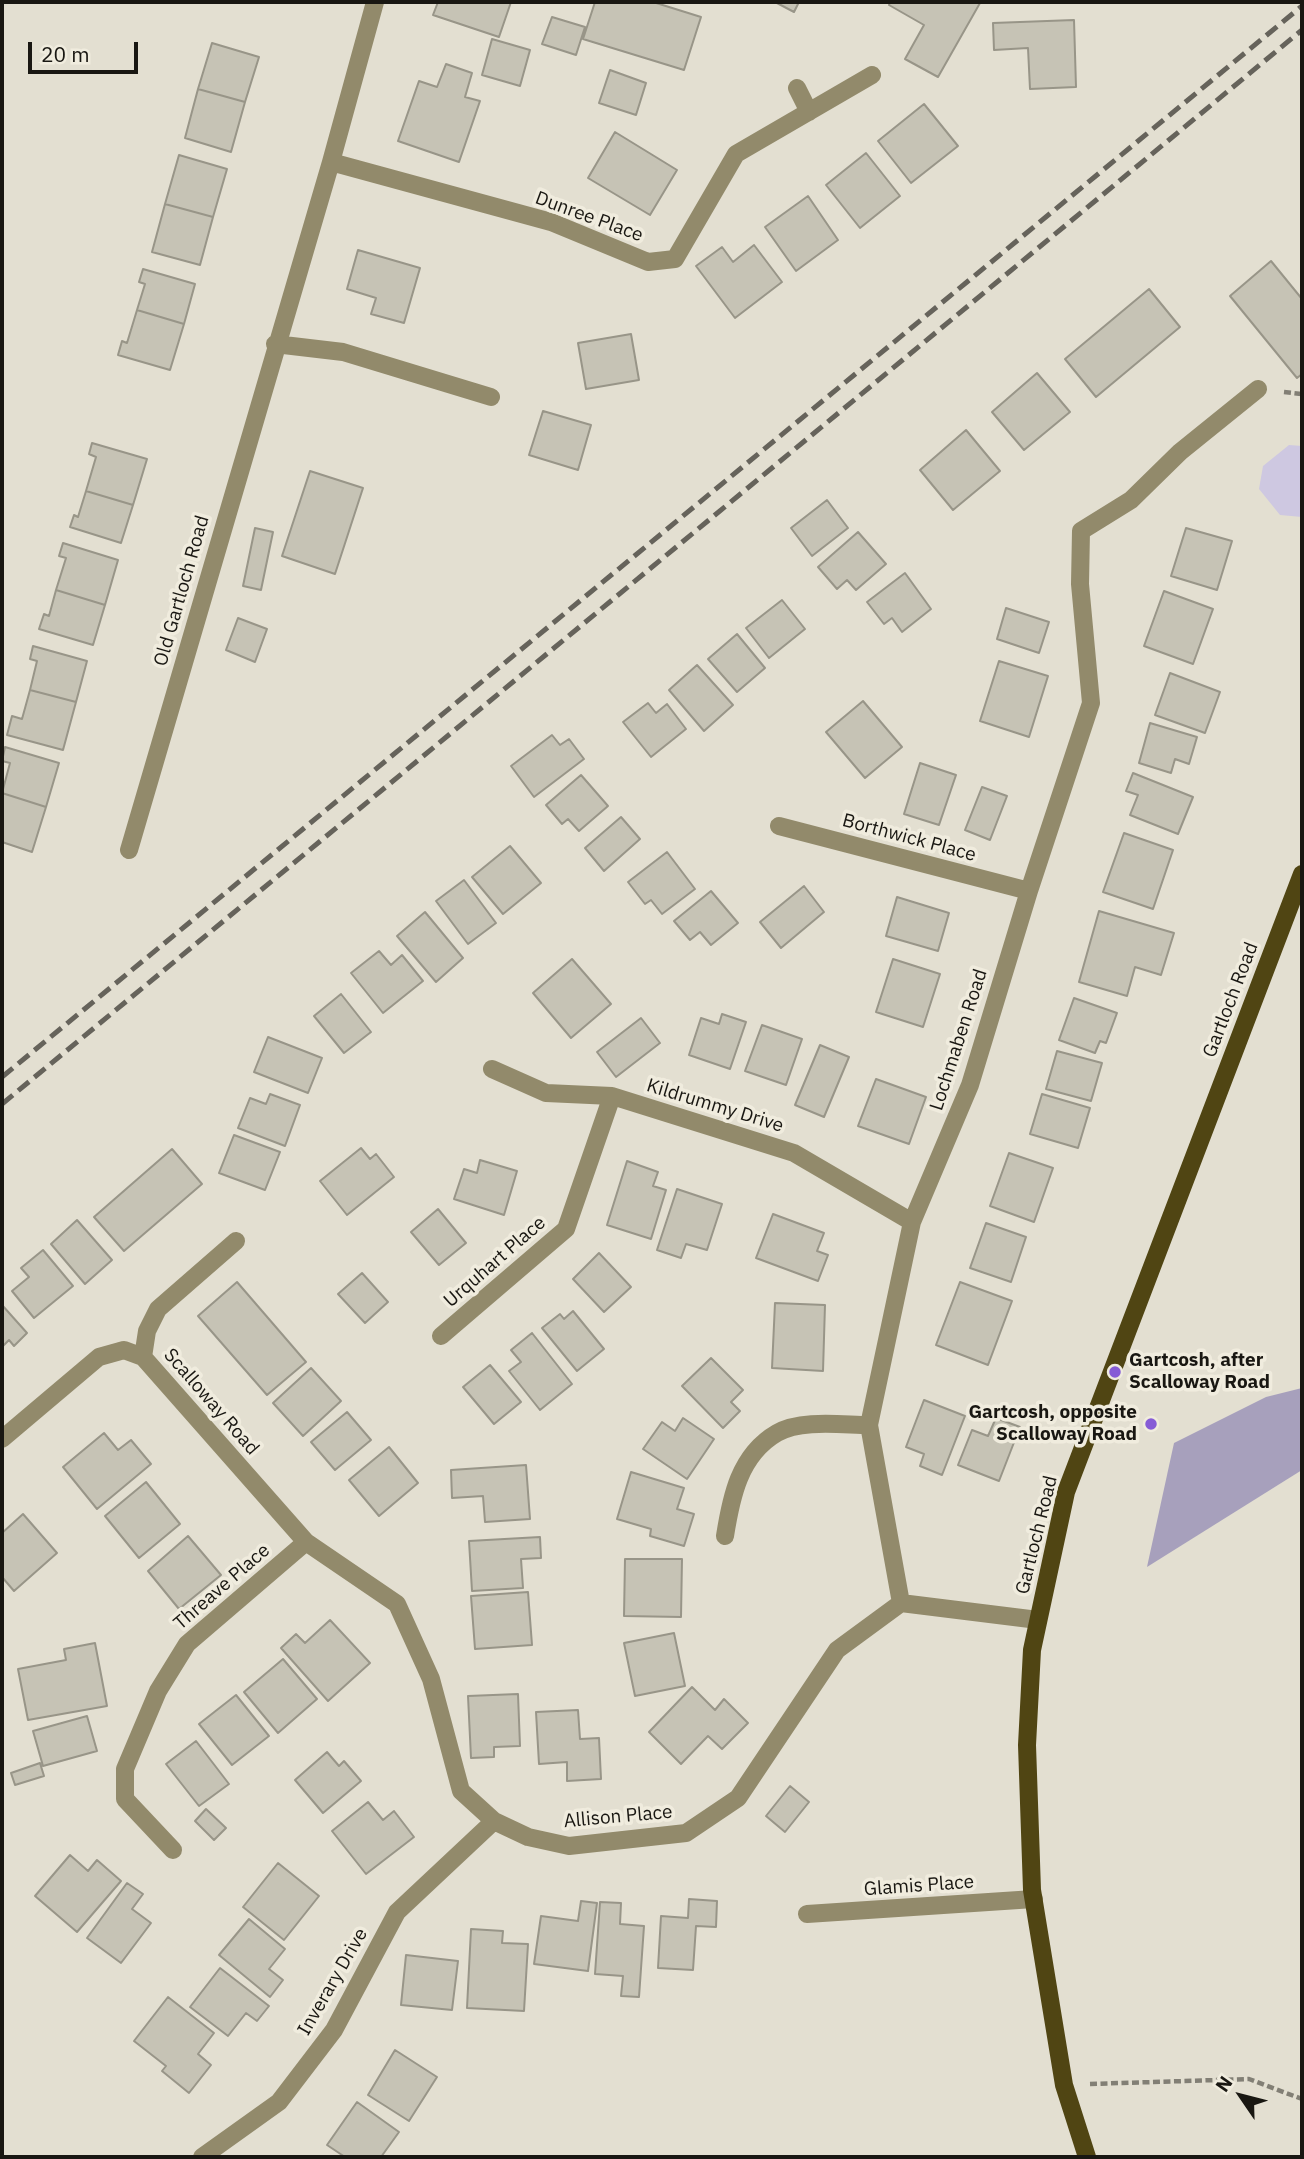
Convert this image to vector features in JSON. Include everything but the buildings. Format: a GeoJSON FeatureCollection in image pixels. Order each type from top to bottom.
{"type":"FeatureCollection","features":[{"type":"Feature","properties":{"kind":"main road","name":"Gartloch Road"},"geometry":{"type":"LineString","coordinates":[[1087,2157],[1064,2085],[1034,1899],[1027,1745],[1032,1650],[1066,1492],[1302,874]]}},
{"type":"Feature","properties":{"kind":"street","name":"Old Gartloch Road"},"geometry":{"type":"LineString","coordinates":[[129,850],[275,345],[331,162],[375,2]]}},
{"type":"Feature","properties":{"kind":"street","name":"Dunree Place"},"geometry":{"type":"LineString","coordinates":[[331,162],[551,222],[648,262],[675,259],[736,154],[872,75]]}},
{"type":"Feature","properties":{"kind":"street"},"geometry":{"type":"LineString","coordinates":[[797,88],[809,112]]}},
{"type":"Feature","properties":{"kind":"street"},"geometry":{"type":"LineString","coordinates":[[275,345],[343,352],[491,397]]}},
{"type":"Feature","properties":{"kind":"street","name":"Lochmaben Road"},"geometry":{"type":"LineString","coordinates":[[901,1603],[869,1425],[912,1222],[970,1085],[1029,891],[1091,703],[1080,584],[1081,531],[1131,500],[1180,452],[1258,389]]}},
{"type":"Feature","properties":{"kind":"street","name":"Borthwick Place"},"geometry":{"type":"LineString","coordinates":[[779,826],[1029,891]]}},
{"type":"Feature","properties":{"kind":"street","name":"Kildrummy Drive"},"geometry":{"type":"LineString","coordinates":[[492,1069],[546,1093],[612,1096],[794,1153],[912,1222]]}},
{"type":"Feature","properties":{"kind":"street","name":"Urquhart Place"},"geometry":{"type":"LineString","coordinates":[[440,1336],[566,1229],[612,1096]]}},
{"type":"Feature","properties":{"kind":"street"},"geometry":{"type":"LineString","coordinates":[[143,1357],[147,1331],[158,1309],[236,1241]]}},
{"type":"Feature","properties":{"kind":"street","name":"Scalloway Road"},"geometry":{"type":"LineString","coordinates":[[2,1439],[99,1357],[124,1350],[143,1357],[306,1542]]}},
{"type":"Feature","properties":{"kind":"street"},"geometry":{"type":"LineString","coordinates":[[725,1536],[733,1488],[751,1458],[777,1432],[801,1427],[869,1425]]}},
{"type":"Feature","properties":{"kind":"street","name":"Allison Place"},"geometry":{"type":"LineString","coordinates":[[306,1542],[397,1604],[431,1679],[461,1791],[494,1821],[528,1837],[569,1846],[686,1833],[738,1798],[837,1650],[901,1603]]}},
{"type":"Feature","properties":{"kind":"street","name":"Threave Place"},"geometry":{"type":"LineString","coordinates":[[173,1850],[125,1799],[125,1769],[158,1691],[187,1644],[306,1542]]}},
{"type":"Feature","properties":{"kind":"street"},"geometry":{"type":"LineString","coordinates":[[901,1603],[1038,1620]]}},
{"type":"Feature","properties":{"kind":"street","name":"Inverary Drive"},"geometry":{"type":"LineString","coordinates":[[202,2157],[279,2102],[334,2030],[397,1912],[494,1821]]}},
{"type":"Feature","properties":{"kind":"street","name":"Glamis Place"},"geometry":{"type":"LineString","coordinates":[[807,1914],[1034,1899]]}},
{"type":"Feature","properties":{"kind":"path"},"geometry":{"type":"LineString","coordinates":[[1064,2085],[1249,2079],[1302,2099]]}},
{"type":"Feature","properties":{"kind":"shaded area"},"geometry":{"type":"Polygon","coordinates":[[[1289,445],[1302,446],[1302,517],[1280,515],[1259,489],[1263,466],[1289,445]]]}},
{"type":"Feature","properties":{"kind":"shaded area"},"geometry":{"type":"Polygon","coordinates":[[[1302,1388],[1302,1470],[1147,1567],[1174,1443],[1266,1397],[1302,1388]]]}},
{"type":"Feature","properties":{"kind":"railway"},"geometry":{"type":"LineString","coordinates":[[2,1077],[1302,6]]}},
{"type":"Feature","properties":{"kind":"railway"},"geometry":{"type":"LineString","coordinates":[[2,1104],[1302,30]]}},
{"type":"Feature","properties":{"kind":"place","name":"Gartcosh, after Scalloway Road"},"geometry":{"type":"Point","coordinates":[1115,1372]}},
{"type":"Feature","properties":{"kind":"place","name":"Gartcosh, opposite Scalloway Road"},"geometry":{"type":"Point","coordinates":[1151,1424]}}]}
